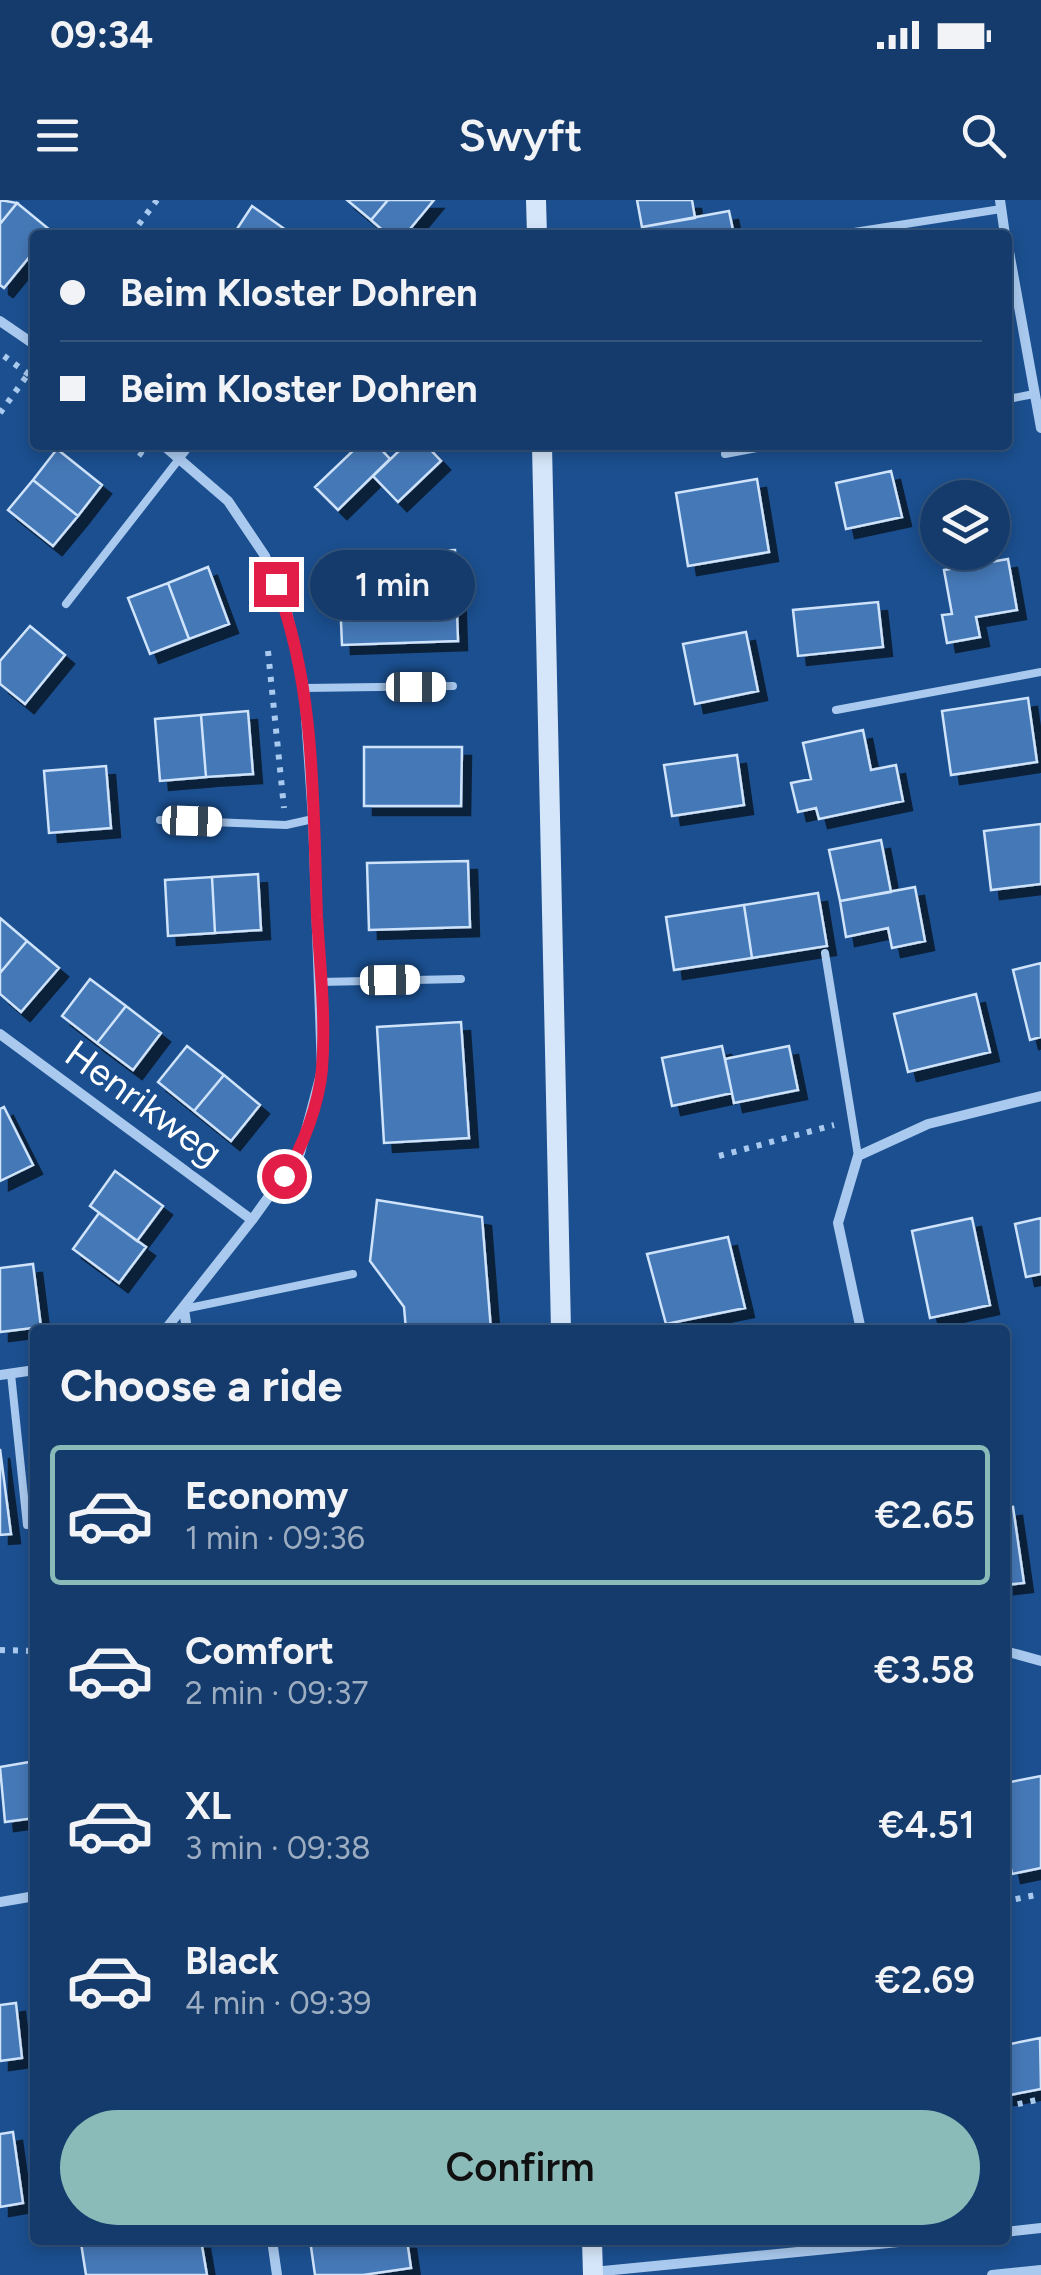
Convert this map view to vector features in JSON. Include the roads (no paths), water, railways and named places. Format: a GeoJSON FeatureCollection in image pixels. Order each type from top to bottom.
{"type":"FeatureCollection","features":[{"type":"Feature","properties":{"kind":"street"},"geometry":{"type":"LineString","coordinates":[[536,200],[537,230]]}},
{"type":"Feature","properties":{"kind":"street"},"geometry":{"type":"LineString","coordinates":[[1001,204],[1005,230]]}},
{"type":"Feature","properties":{"kind":"street"},"geometry":{"type":"LineString","coordinates":[[1012,269],[1041,428]]}},
{"type":"Feature","properties":{"kind":"street"},"geometry":{"type":"LineString","coordinates":[[0,320],[30,341]]}},
{"type":"Feature","properties":{"kind":"street"},"geometry":{"type":"LineString","coordinates":[[169,450],[228,501],[265,556],[287,612],[304,688],[314,819],[322,1070],[300,1153],[169,1325]]}},
{"type":"Feature","properties":{"kind":"street"},"geometry":{"type":"LineString","coordinates":[[542,450],[562,1325]]}},
{"type":"Feature","properties":{"kind":"street","name":"Henrikweg"},"geometry":{"type":"LineString","coordinates":[[0,1034],[252,1220]]}},
{"type":"Feature","properties":{"kind":"street"},"geometry":{"type":"LineString","coordinates":[[860,1325],[838,1223],[858,1156],[928,1124],[1041,1096]]}},
{"type":"Feature","properties":{"kind":"street"},"geometry":{"type":"LineString","coordinates":[[184,1309],[186,1325]]}},
{"type":"Feature","properties":{"kind":"street"},"geometry":{"type":"LineString","coordinates":[[5,1375],[30,1371]]}},
{"type":"Feature","properties":{"kind":"street"},"geometry":{"type":"LineString","coordinates":[[1010,1653],[1041,1662]]}},
{"type":"Feature","properties":{"kind":"street"},"geometry":{"type":"LineString","coordinates":[[0,1902],[30,1897]]}},
{"type":"Feature","properties":{"kind":"street"},"geometry":{"type":"LineString","coordinates":[[1010,2231],[1041,2228]]}},
{"type":"Feature","properties":{"kind":"street"},"geometry":{"type":"LineString","coordinates":[[273,2245],[278,2275]]}},
{"type":"Feature","properties":{"kind":"street"},"geometry":{"type":"LineString","coordinates":[[592,2245],[593,2274],[871,2245]]}},
{"type":"Feature","properties":{"kind":"street"},"geometry":{"type":"LineString","coordinates":[[992,2275],[1041,2270]]}},
{"type":"Feature","properties":{"kind":"lane"},"geometry":{"type":"LineString","coordinates":[[862,230],[1001,204]]}},
{"type":"Feature","properties":{"kind":"lane"},"geometry":{"type":"LineString","coordinates":[[1012,398],[1034,394]]}},
{"type":"Feature","properties":{"kind":"lane"},"geometry":{"type":"LineString","coordinates":[[66,604],[185,450]]}},
{"type":"Feature","properties":{"kind":"lane"},"geometry":{"type":"LineString","coordinates":[[725,454],[746,450]]}},
{"type":"Feature","properties":{"kind":"lane"},"geometry":{"type":"LineString","coordinates":[[836,710],[1041,672]]}},
{"type":"Feature","properties":{"kind":"lane"},"geometry":{"type":"LineString","coordinates":[[304,688],[453,686]]}},
{"type":"Feature","properties":{"kind":"lane"},"geometry":{"type":"LineString","coordinates":[[160,820],[286,824],[314,819]]}},
{"type":"Feature","properties":{"kind":"lane"},"geometry":{"type":"LineString","coordinates":[[825,953],[858,1156]]}},
{"type":"Feature","properties":{"kind":"lane"},"geometry":{"type":"LineString","coordinates":[[320,982],[461,979]]}},
{"type":"Feature","properties":{"kind":"lane"},"geometry":{"type":"LineString","coordinates":[[184,1309],[353,1274]]}},
{"type":"Feature","properties":{"kind":"lane"},"geometry":{"type":"LineString","coordinates":[[5,1375],[27,1525]]}}]}
